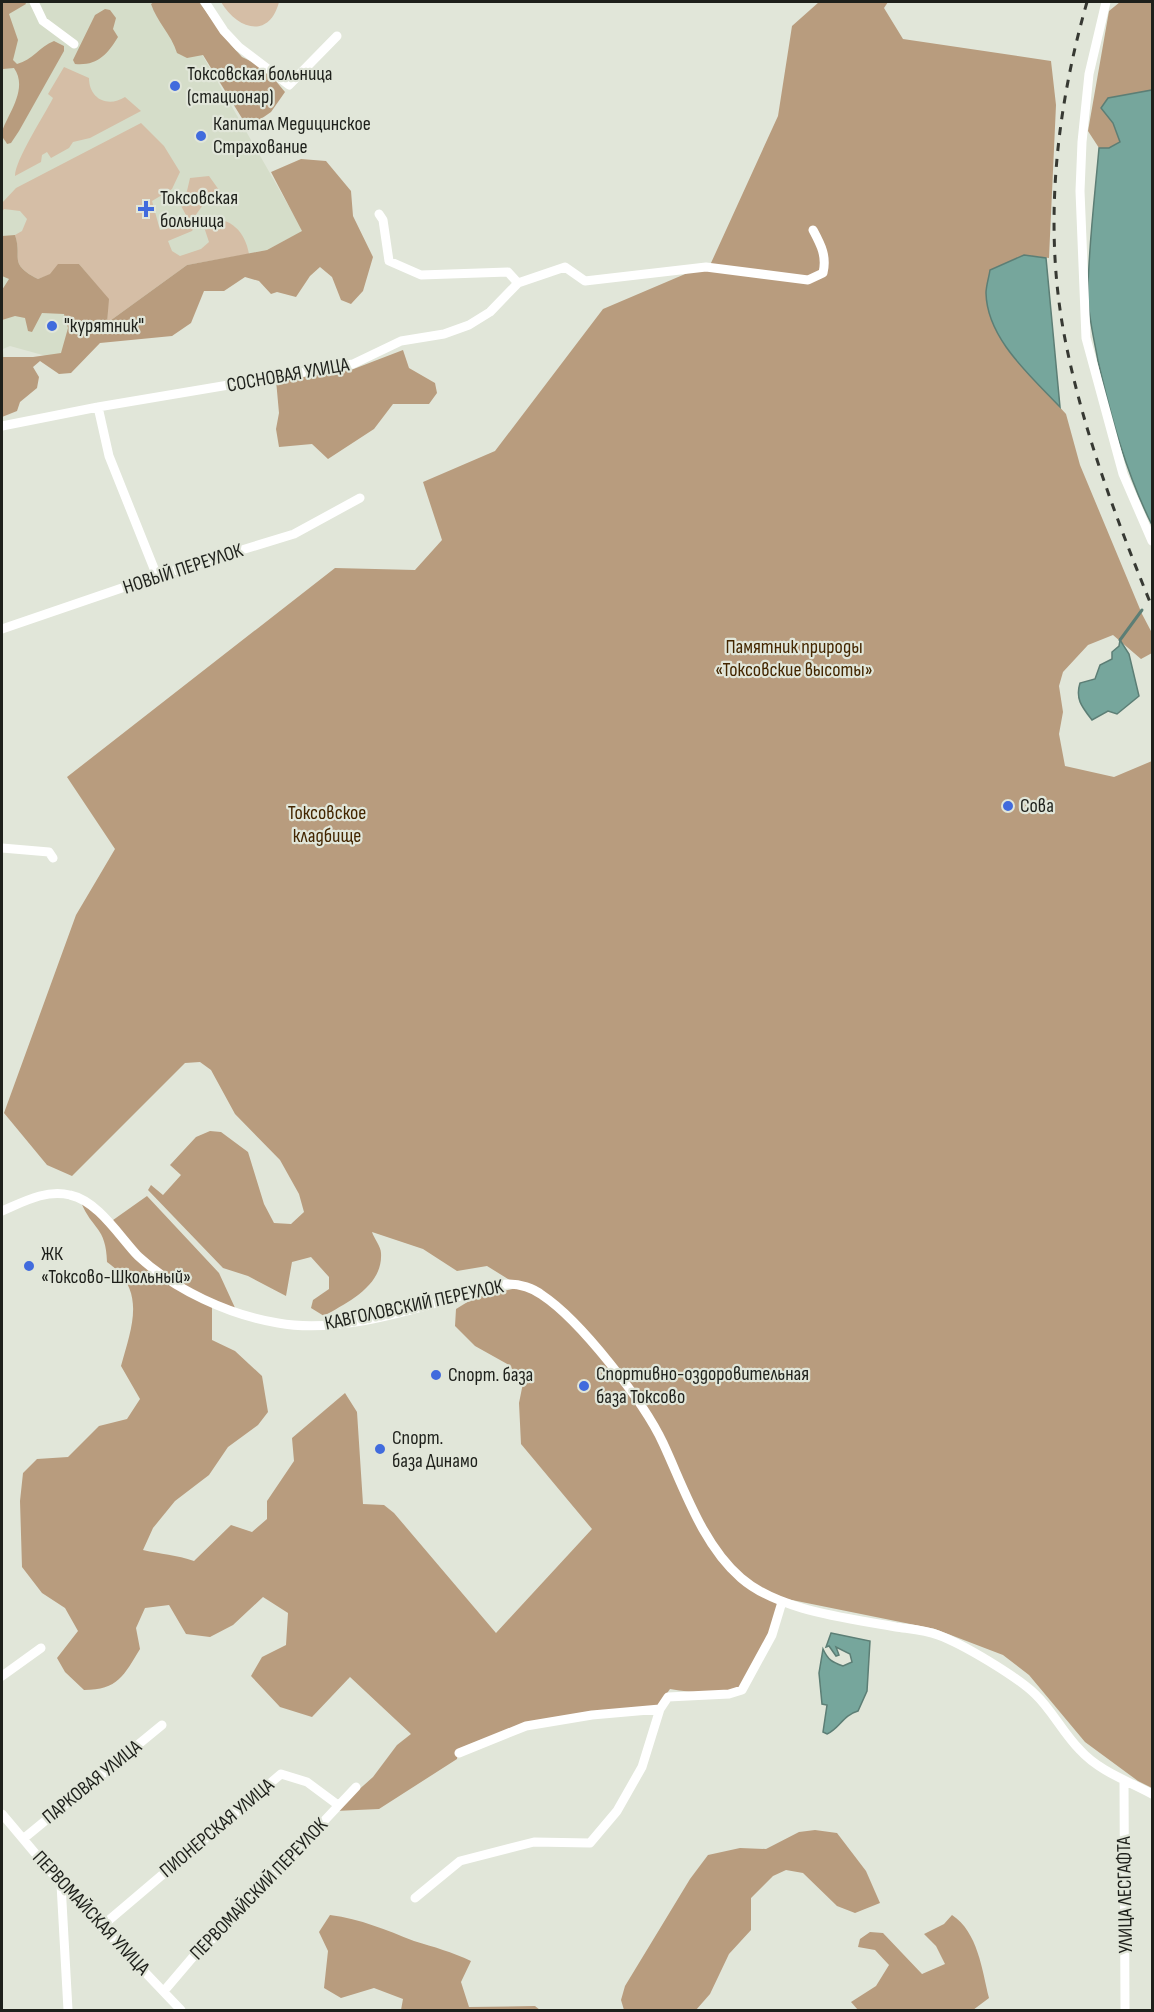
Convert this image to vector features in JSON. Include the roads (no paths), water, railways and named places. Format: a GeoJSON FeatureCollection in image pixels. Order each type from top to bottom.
{"type":"FeatureCollection","features":[{"type":"Feature","properties":{"kind":"street"},"geometry":{"type":"LineString","coordinates":[[34,2],[43,21],[74,44]]}},
{"type":"Feature","properties":{"kind":"street"},"geometry":{"type":"LineString","coordinates":[[206,2],[224,31],[239,47],[289,85],[337,36]]}},
{"type":"Feature","properties":{"kind":"street"},"geometry":{"type":"LineString","coordinates":[[1106,2],[1089,74],[1082,142],[1080,191],[1086,338],[1123,474],[1152,541]]}},
{"type":"Feature","properties":{"kind":"street"},"geometry":{"type":"LineString","coordinates":[[379,214],[383,220],[389,261],[421,275],[508,272],[518,283]]}},
{"type":"Feature","properties":{"kind":"street","name":"СОСНОВАЯ УЛИЦА"},"geometry":{"type":"LineString","coordinates":[[2,426],[98,407],[352,364],[401,341],[444,334],[469,325],[490,312],[518,283],[564,267],[585,281],[706,267],[808,280],[823,273],[825,263],[822,246],[813,230]]}},
{"type":"Feature","properties":{"kind":"street"},"geometry":{"type":"LineString","coordinates":[[98,407],[109,456],[157,576]]}},
{"type":"Feature","properties":{"kind":"street","name":"НОВЫЙ ПЕРЕУЛОК"},"geometry":{"type":"LineString","coordinates":[[2,629],[157,576],[294,534],[360,498]]}},
{"type":"Feature","properties":{"kind":"street"},"geometry":{"type":"LineString","coordinates":[[2,848],[49,852],[53,858]]}},
{"type":"Feature","properties":{"kind":"street","name":"КАВГОЛОВСКИЙ ПЕРЕУЛОК"},"geometry":{"type":"LineString","coordinates":[[2,1210],[43,1195],[74,1196],[93,1208],[140,1257],[163,1275],[212,1302],[276,1323],[327,1325],[369,1318],[414,1309],[506,1283],[522,1285],[541,1294],[577,1327],[645,1408],[696,1516],[723,1557],[741,1578],[782,1602],[853,1619],[937,1635],[1013,1676],[1037,1695],[1080,1750],[1099,1766],[1152,1794]]}},
{"type":"Feature","properties":{"kind":"street"},"geometry":{"type":"LineString","coordinates":[[415,1898],[460,1861],[534,1842],[590,1843],[617,1811],[642,1767],[660,1709],[668,1697],[729,1694],[742,1690],[772,1635],[782,1602]]}},
{"type":"Feature","properties":{"kind":"street"},"geometry":{"type":"LineString","coordinates":[[2,1676],[41,1648]]}},
{"type":"Feature","properties":{"kind":"street"},"geometry":{"type":"LineString","coordinates":[[459,1753],[526,1726],[592,1715],[660,1709]]}},
{"type":"Feature","properties":{"kind":"street","name":"ПАРКОВАЯ УЛИЦА"},"geometry":{"type":"LineString","coordinates":[[23,1839],[162,1725]]}},
{"type":"Feature","properties":{"kind":"street","name":"ПИОНЕРСКАЯ УЛИЦА"},"geometry":{"type":"LineString","coordinates":[[102,1926],[281,1774],[307,1782],[338,1805]]}},
{"type":"Feature","properties":{"kind":"street","name":"УЛИЦА ЛЕСГАФТА"},"geometry":{"type":"LineString","coordinates":[[1124,1780],[1125,2010]]}},
{"type":"Feature","properties":{"kind":"street","name":"ПЕРВОМАЙСКИЙ ПЕРЕУЛОК"},"geometry":{"type":"LineString","coordinates":[[164,1991],[204,1944],[214,1938],[356,1787]]}},
{"type":"Feature","properties":{"kind":"street","name":"ПЕРВОМАЙСКАЯ УЛИЦА"},"geometry":{"type":"LineString","coordinates":[[2,1814],[61,1884],[181,2010]]}},
{"type":"Feature","properties":{"kind":"street"},"geometry":{"type":"LineString","coordinates":[[61,1884],[68,2010]]}},
{"type":"Feature","properties":{"kind":"water"},"geometry":{"type":"Polygon","coordinates":[[[1152,90],[1152,525],[1134,485],[1114,424],[1098,361],[1088,298],[1099,148],[1109,148],[1120,142],[1113,123],[1101,108],[1108,98],[1152,90]]]}},
{"type":"Feature","properties":{"kind":"water"},"geometry":{"type":"Polygon","coordinates":[[[1024,255],[1046,258],[1060,407],[1012,356],[994,326],[988,310],[986,287],[990,270],[1024,255]]]}},
{"type":"Feature","properties":{"kind":"water"},"geometry":{"type":"Polygon","coordinates":[[[1120,640],[1129,654],[1139,696],[1117,714],[1108,711],[1092,720],[1082,707],[1079,698],[1080,683],[1095,679],[1100,665],[1112,659],[1112,652],[1119,646],[1120,640]]]}},
{"type":"Feature","properties":{"kind":"water"},"geometry":{"type":"Polygon","coordinates":[[[831,1633],[870,1641],[867,1691],[858,1711],[849,1715],[827,1734],[823,1732],[827,1705],[822,1704],[819,1673],[823,1649],[836,1663],[843,1666],[852,1662],[850,1654],[836,1647],[839,1655],[836,1656],[829,1646],[826,1647],[831,1633]]]}},
{"type":"Feature","properties":{"kind":"waterway"},"geometry":{"type":"LineString","coordinates":[[1120,640],[1142,610]]}},
{"type":"Feature","properties":{"kind":"railway"},"geometry":{"type":"LineString","coordinates":[[1087,2],[1067,84],[1056,169],[1054,212],[1058,297],[1072,373],[1091,442],[1126,542],[1152,607]]}},
{"type":"Feature","properties":{"kind":"place","name":"Токсовская больница (стационар)"},"geometry":{"type":"Point","coordinates":[175,86]}},
{"type":"Feature","properties":{"kind":"place","name":"Капитал Медицинское Страхование"},"geometry":{"type":"Point","coordinates":[201,136]}},
{"type":"Feature","properties":{"kind":"place","name":"Токсовская больница"},"geometry":{"type":"Point","coordinates":[146,209]}},
{"type":"Feature","properties":{"kind":"place","name":"\"курятник\""},"geometry":{"type":"Point","coordinates":[52,326]}},
{"type":"Feature","properties":{"kind":"place","name":"Сова"},"geometry":{"type":"Point","coordinates":[1008,806]}},
{"type":"Feature","properties":{"kind":"place","name":"ЖК «Токсово-Школьный»"},"geometry":{"type":"Point","coordinates":[29,1266]}},
{"type":"Feature","properties":{"kind":"place","name":"Спорт. база"},"geometry":{"type":"Point","coordinates":[436,1375]}},
{"type":"Feature","properties":{"kind":"place","name":"Спортивно-оздоровительная база Токсово"},"geometry":{"type":"Point","coordinates":[584,1386]}},
{"type":"Feature","properties":{"kind":"place","name":"Спорт. база Динамо"},"geometry":{"type":"Point","coordinates":[380,1449]}},
{"type":"Feature","properties":{"kind":"park label","name":"Памятник природы «Токсовские высоты»"},"geometry":{"type":"Point","coordinates":[794,658]}},
{"type":"Feature","properties":{"kind":"park label","name":"Токсовское кладбище"},"geometry":{"type":"Point","coordinates":[327,824]}}]}
